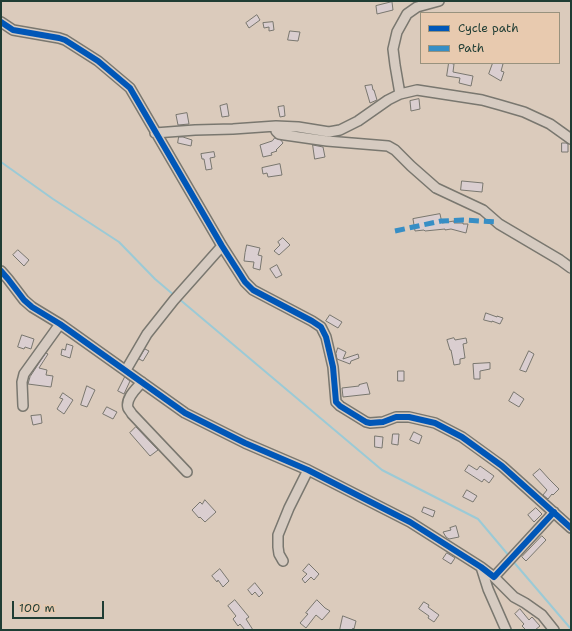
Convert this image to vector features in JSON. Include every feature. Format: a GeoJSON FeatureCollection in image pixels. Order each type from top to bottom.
{"type":"FeatureCollection","features":[{"type":"Feature","properties":{"kind":"street"},"geometry":{"type":"LineString","coordinates":[[400,94],[393,49],[397,32],[407,14],[418,7],[439,1]]}},
{"type":"Feature","properties":{"kind":"street"},"geometry":{"type":"LineString","coordinates":[[1,22],[13,30],[65,40],[98,61],[130,88],[155,133],[245,282],[253,290],[312,321],[320,327],[326,337],[333,367],[336,402],[340,406],[362,420],[370,423],[383,422],[396,417],[409,417],[435,422],[462,437],[502,466],[571,528]]}},
{"type":"Feature","properties":{"kind":"street"},"geometry":{"type":"LineString","coordinates":[[155,133],[276,126],[298,127],[329,132],[340,130],[358,121],[388,100],[400,94],[416,90],[482,100],[524,112],[550,124],[570,137]]}},
{"type":"Feature","properties":{"kind":"street"},"geometry":{"type":"LineString","coordinates":[[276,126],[276,131],[279,134],[327,141],[388,146],[395,150],[436,188],[484,210],[499,224],[571,268]]}},
{"type":"Feature","properties":{"kind":"street"},"geometry":{"type":"LineString","coordinates":[[126,370],[147,334],[169,305],[222,246]]}},
{"type":"Feature","properties":{"kind":"street"},"geometry":{"type":"LineString","coordinates":[[1,271],[24,300],[32,307],[60,324],[185,413],[245,443],[308,470],[410,522],[494,577],[514,597],[542,615],[554,630]]}},
{"type":"Feature","properties":{"kind":"street"},"geometry":{"type":"LineString","coordinates":[[23,406],[22,382],[24,374],[60,324]]}},
{"type":"Feature","properties":{"kind":"street"},"geometry":{"type":"LineString","coordinates":[[142,382],[129,398],[128,408],[187,472]]}},
{"type":"Feature","properties":{"kind":"street"},"geometry":{"type":"LineString","coordinates":[[283,561],[279,554],[278,535],[289,508],[308,470]]}},
{"type":"Feature","properties":{"kind":"street"},"geometry":{"type":"LineString","coordinates":[[494,577],[554,512]]}},
{"type":"Feature","properties":{"kind":"street"},"geometry":{"type":"LineString","coordinates":[[481,568],[488,589],[506,630]]}},
{"type":"Feature","properties":{"kind":"building"},"geometry":{"type":"Polygon","coordinates":[[[392,2],[393,10],[377,14],[376,6],[392,2]]]}},
{"type":"Feature","properties":{"kind":"building"},"geometry":{"type":"Polygon","coordinates":[[[257,15],[260,20],[249,28],[246,23],[257,15]]]}},
{"type":"Feature","properties":{"kind":"building"},"geometry":{"type":"Polygon","coordinates":[[[273,22],[274,30],[269,31],[269,27],[264,28],[263,23],[273,22]]]}},
{"type":"Feature","properties":{"kind":"building"},"geometry":{"type":"Polygon","coordinates":[[[290,31],[300,32],[298,41],[288,40],[290,31]]]}},
{"type":"Feature","properties":{"kind":"building"},"geometry":{"type":"Polygon","coordinates":[[[449,64],[454,64],[453,72],[473,76],[471,86],[459,83],[460,78],[447,76],[449,64]]]}},
{"type":"Feature","properties":{"kind":"building"},"geometry":{"type":"Polygon","coordinates":[[[493,64],[503,64],[501,71],[504,72],[501,81],[489,74],[493,64]]]}},
{"type":"Feature","properties":{"kind":"building"},"geometry":{"type":"Polygon","coordinates":[[[372,85],[377,100],[370,103],[365,86],[372,85]]]}},
{"type":"Feature","properties":{"kind":"building"},"geometry":{"type":"Polygon","coordinates":[[[419,99],[420,109],[411,111],[410,101],[419,99]]]}},
{"type":"Feature","properties":{"kind":"building"},"geometry":{"type":"Polygon","coordinates":[[[227,104],[229,116],[222,117],[220,106],[227,104]]]}},
{"type":"Feature","properties":{"kind":"building"},"geometry":{"type":"Polygon","coordinates":[[[284,106],[285,116],[280,117],[278,107],[284,106]]]}},
{"type":"Feature","properties":{"kind":"building"},"geometry":{"type":"Polygon","coordinates":[[[187,113],[189,124],[178,125],[176,115],[187,113]]]}},
{"type":"Feature","properties":{"kind":"building"},"geometry":{"type":"Polygon","coordinates":[[[179,137],[192,140],[191,146],[178,143],[179,137]]]}},
{"type":"Feature","properties":{"kind":"building"},"geometry":{"type":"Polygon","coordinates":[[[275,138],[281,140],[283,143],[276,150],[277,151],[271,153],[272,155],[263,157],[260,145],[272,141],[275,138]]]}},
{"type":"Feature","properties":{"kind":"building"},"geometry":{"type":"Polygon","coordinates":[[[562,143],[568,144],[568,152],[562,152],[562,143]]]}},
{"type":"Feature","properties":{"kind":"building"},"geometry":{"type":"Polygon","coordinates":[[[313,145],[323,147],[325,157],[315,159],[313,145]]]}},
{"type":"Feature","properties":{"kind":"building"},"geometry":{"type":"Polygon","coordinates":[[[214,152],[215,157],[210,158],[212,169],[206,170],[204,159],[202,159],[201,154],[214,152]]]}},
{"type":"Feature","properties":{"kind":"building"},"geometry":{"type":"Polygon","coordinates":[[[280,164],[282,175],[268,177],[267,173],[263,174],[262,168],[280,164]]]}},
{"type":"Feature","properties":{"kind":"building"},"geometry":{"type":"Polygon","coordinates":[[[462,181],[483,183],[482,192],[461,190],[462,181]]]}},
{"type":"Feature","properties":{"kind":"building"},"geometry":{"type":"Polygon","coordinates":[[[440,214],[442,223],[454,221],[454,223],[468,224],[466,233],[451,229],[415,231],[413,219],[440,214]]]}},
{"type":"Feature","properties":{"kind":"building"},"geometry":{"type":"Polygon","coordinates":[[[283,238],[290,245],[279,255],[274,251],[280,245],[278,242],[283,238]]]}},
{"type":"Feature","properties":{"kind":"building"},"geometry":{"type":"Polygon","coordinates":[[[247,245],[260,248],[258,255],[262,256],[260,270],[253,268],[254,262],[244,261],[247,245]]]}},
{"type":"Feature","properties":{"kind":"building"},"geometry":{"type":"Polygon","coordinates":[[[18,250],[29,260],[24,266],[13,255],[18,250]]]}},
{"type":"Feature","properties":{"kind":"building"},"geometry":{"type":"Polygon","coordinates":[[[277,265],[282,275],[276,278],[270,269],[277,265]]]}},
{"type":"Feature","properties":{"kind":"building"},"geometry":{"type":"Polygon","coordinates":[[[486,313],[503,318],[500,324],[484,320],[486,313]]]}},
{"type":"Feature","properties":{"kind":"building"},"geometry":{"type":"Polygon","coordinates":[[[330,315],[342,322],[338,328],[326,321],[330,315]]]}},
{"type":"Feature","properties":{"kind":"building"},"geometry":{"type":"Polygon","coordinates":[[[22,335],[34,339],[31,349],[18,347],[22,335]]]}},
{"type":"Feature","properties":{"kind":"building"},"geometry":{"type":"Polygon","coordinates":[[[454,338],[455,340],[466,338],[467,343],[463,344],[465,358],[460,359],[460,364],[454,365],[447,340],[454,338]]]}},
{"type":"Feature","properties":{"kind":"building"},"geometry":{"type":"Polygon","coordinates":[[[67,344],[73,346],[70,358],[61,355],[62,349],[65,350],[67,344]]]}},
{"type":"Feature","properties":{"kind":"building"},"geometry":{"type":"Polygon","coordinates":[[[338,348],[346,352],[343,359],[358,354],[359,358],[351,361],[350,364],[337,359],[336,354],[338,348]]]}},
{"type":"Feature","properties":{"kind":"building"},"geometry":{"type":"Polygon","coordinates":[[[145,349],[149,351],[143,361],[139,359],[145,349]]]}},
{"type":"Feature","properties":{"kind":"building"},"geometry":{"type":"Polygon","coordinates":[[[529,351],[534,354],[526,372],[520,370],[529,351]]]}},
{"type":"Feature","properties":{"kind":"building"},"geometry":{"type":"Polygon","coordinates":[[[46,353],[48,354],[39,368],[47,370],[46,375],[53,376],[51,387],[28,384],[30,377],[46,353]]]}},
{"type":"Feature","properties":{"kind":"building"},"geometry":{"type":"Polygon","coordinates":[[[490,363],[490,369],[480,371],[480,379],[474,379],[473,364],[490,363]]]}},
{"type":"Feature","properties":{"kind":"building"},"geometry":{"type":"Polygon","coordinates":[[[398,371],[404,371],[404,381],[398,381],[398,371]]]}},
{"type":"Feature","properties":{"kind":"building"},"geometry":{"type":"Polygon","coordinates":[[[125,377],[130,381],[124,394],[118,391],[125,377]]]}},
{"type":"Feature","properties":{"kind":"building"},"geometry":{"type":"Polygon","coordinates":[[[367,383],[370,394],[343,397],[342,388],[359,386],[367,383]]]}},
{"type":"Feature","properties":{"kind":"building"},"geometry":{"type":"Polygon","coordinates":[[[87,386],[95,390],[87,407],[81,405],[87,386]]]}},
{"type":"Feature","properties":{"kind":"building"},"geometry":{"type":"Polygon","coordinates":[[[514,392],[524,399],[519,407],[509,401],[514,392]]]}},
{"type":"Feature","properties":{"kind":"building"},"geometry":{"type":"Polygon","coordinates":[[[63,393],[73,400],[64,414],[57,409],[63,399],[60,398],[63,393]]]}},
{"type":"Feature","properties":{"kind":"building"},"geometry":{"type":"Polygon","coordinates":[[[107,407],[117,412],[113,419],[103,414],[107,407]]]}},
{"type":"Feature","properties":{"kind":"building"},"geometry":{"type":"Polygon","coordinates":[[[41,415],[42,423],[33,425],[31,416],[41,415]]]}},
{"type":"Feature","properties":{"kind":"building"},"geometry":{"type":"Polygon","coordinates":[[[136,427],[158,450],[150,456],[130,433],[136,427]]]}},
{"type":"Feature","properties":{"kind":"building"},"geometry":{"type":"Polygon","coordinates":[[[414,432],[422,436],[419,444],[410,440],[414,432]]]}},
{"type":"Feature","properties":{"kind":"building"},"geometry":{"type":"Polygon","coordinates":[[[393,434],[399,434],[398,445],[392,444],[393,434]]]}},
{"type":"Feature","properties":{"kind":"building"},"geometry":{"type":"Polygon","coordinates":[[[375,436],[383,437],[382,448],[375,447],[375,436]]]}},
{"type":"Feature","properties":{"kind":"building"},"geometry":{"type":"Polygon","coordinates":[[[469,465],[477,470],[480,466],[494,476],[489,483],[484,479],[482,482],[465,471],[469,465]]]}},
{"type":"Feature","properties":{"kind":"building"},"geometry":{"type":"Polygon","coordinates":[[[540,469],[559,489],[548,499],[543,495],[547,490],[533,475],[540,469]]]}},
{"type":"Feature","properties":{"kind":"building"},"geometry":{"type":"Polygon","coordinates":[[[467,490],[477,496],[473,502],[463,497],[467,490]]]}},
{"type":"Feature","properties":{"kind":"building"},"geometry":{"type":"Polygon","coordinates":[[[205,500],[216,512],[205,522],[192,510],[200,502],[202,504],[205,500]]]}},
{"type":"Feature","properties":{"kind":"building"},"geometry":{"type":"Polygon","coordinates":[[[424,507],[435,511],[433,517],[422,512],[424,507]]]}},
{"type":"Feature","properties":{"kind":"building"},"geometry":{"type":"Polygon","coordinates":[[[536,508],[542,514],[534,522],[528,515],[536,508]]]}},
{"type":"Feature","properties":{"kind":"building"},"geometry":{"type":"Polygon","coordinates":[[[456,526],[459,537],[449,539],[446,537],[443,532],[451,530],[450,528],[456,526]]]}},
{"type":"Feature","properties":{"kind":"building"},"geometry":{"type":"Polygon","coordinates":[[[542,536],[546,540],[526,561],[522,557],[542,536]]]}},
{"type":"Feature","properties":{"kind":"building"},"geometry":{"type":"Polygon","coordinates":[[[447,553],[455,558],[451,564],[443,559],[447,553]]]}},
{"type":"Feature","properties":{"kind":"building"},"geometry":{"type":"Polygon","coordinates":[[[309,564],[319,574],[314,580],[311,577],[305,583],[302,579],[307,574],[303,571],[309,564]]]}},
{"type":"Feature","properties":{"kind":"building"},"geometry":{"type":"Polygon","coordinates":[[[220,569],[229,581],[223,587],[218,580],[217,582],[212,576],[220,569]]]}},
{"type":"Feature","properties":{"kind":"building"},"geometry":{"type":"Polygon","coordinates":[[[255,583],[263,593],[259,597],[255,592],[252,595],[248,590],[255,583]]]}},
{"type":"Feature","properties":{"kind":"building"},"geometry":{"type":"Polygon","coordinates":[[[235,600],[249,617],[246,619],[253,630],[245,630],[240,624],[238,626],[233,619],[236,616],[228,606],[235,600]]]}},
{"type":"Feature","properties":{"kind":"building"},"geometry":{"type":"Polygon","coordinates":[[[317,600],[330,611],[322,620],[316,615],[306,628],[300,623],[317,600]]]}},
{"type":"Feature","properties":{"kind":"building"},"geometry":{"type":"Polygon","coordinates":[[[424,602],[439,615],[434,622],[428,618],[429,616],[419,609],[424,602]]]}},
{"type":"Feature","properties":{"kind":"building"},"geometry":{"type":"Polygon","coordinates":[[[520,609],[529,620],[532,617],[540,626],[535,630],[526,630],[522,626],[524,624],[515,614],[520,609]]]}},
{"type":"Feature","properties":{"kind":"building"},"geometry":{"type":"Polygon","coordinates":[[[343,616],[356,621],[354,629],[340,630],[343,616]]]}},
{"type":"Feature","properties":{"kind":"waterway"},"geometry":{"type":"LineString","coordinates":[[1,162],[53,199],[119,242],[155,279],[175,296]]}},
{"type":"Feature","properties":{"kind":"waterway"},"geometry":{"type":"LineString","coordinates":[[178,298],[382,470],[478,519],[510,557]]}},
{"type":"Feature","properties":{"kind":"waterway"},"geometry":{"type":"LineString","coordinates":[[512,560],[571,629]]}},
{"type":"Feature","properties":{"kind":"marked path"},"geometry":{"type":"LineString","coordinates":[[395,231],[441,221],[463,220],[498,222]]}},
{"type":"Feature","properties":{"kind":"cycle path"},"geometry":{"type":"LineString","coordinates":[[1,22],[13,30],[65,40],[98,61],[130,88],[222,246],[245,282],[253,290],[321,327],[326,337],[333,367],[336,402],[340,406],[366,422],[383,422],[396,417],[409,417],[435,423],[462,437],[502,466],[571,528]]}},
{"type":"Feature","properties":{"kind":"cycle path"},"geometry":{"type":"LineString","coordinates":[[1,271],[24,300],[32,307],[60,324],[185,413],[245,443],[308,470],[410,522],[481,567],[494,577],[554,512]]}}]}
